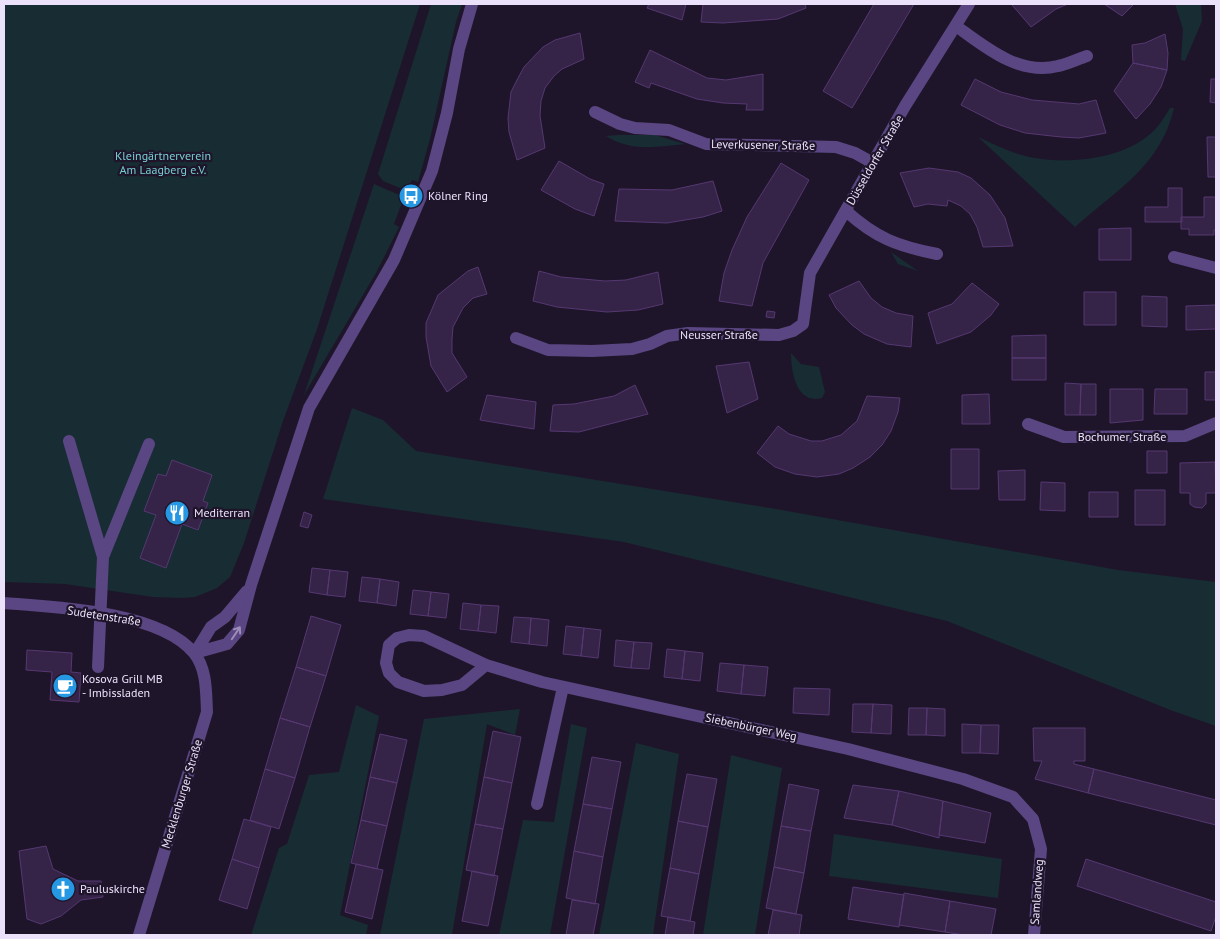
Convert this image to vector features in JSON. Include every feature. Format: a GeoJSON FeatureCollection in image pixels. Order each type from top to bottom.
{"type":"FeatureCollection","features":[{"type":"Feature","properties":{"kind":"street"},"geometry":{"type":"LineString","coordinates":[[194,653],[227,644],[240,630],[251,585],[309,408],[394,260],[424,192],[434,162],[459,49],[472,4]]}},
{"type":"Feature","properties":{"kind":"street","name":"Düsseldorfer Straße"},"geometry":{"type":"LineString","coordinates":[[803,324],[810,273],[905,106],[969,4]]}},
{"type":"Feature","properties":{"kind":"street"},"geometry":{"type":"LineString","coordinates":[[956,26],[1003,58],[1030,67],[1056,67],[1087,56]]}},
{"type":"Feature","properties":{"kind":"street","name":"Leverkusener Straße"},"geometry":{"type":"LineString","coordinates":[[595,112],[620,124],[636,128],[669,130],[706,144],[836,147],[856,153],[873,163]]}},
{"type":"Feature","properties":{"kind":"street"},"geometry":{"type":"LineString","coordinates":[[846,211],[867,230],[883,238],[937,254]]}},
{"type":"Feature","properties":{"kind":"street"},"geometry":{"type":"LineString","coordinates":[[1174,257],[1216,268]]}},
{"type":"Feature","properties":{"kind":"street","name":"Neusser Straße"},"geometry":{"type":"LineString","coordinates":[[516,338],[548,350],[592,351],[632,349],[650,344],[667,336],[688,333],[779,335],[793,331],[803,324]]}},
{"type":"Feature","properties":{"kind":"street","name":"Bochumer Straße"},"geometry":{"type":"LineString","coordinates":[[1028,424],[1064,437],[1184,436],[1216,423]]}},
{"type":"Feature","properties":{"kind":"street"},"geometry":{"type":"LineString","coordinates":[[69,441],[103,558]]}},
{"type":"Feature","properties":{"kind":"street"},"geometry":{"type":"LineString","coordinates":[[98,667],[103,558],[149,444]]}},
{"type":"Feature","properties":{"kind":"street"},"geometry":{"type":"LineString","coordinates":[[194,653],[210,627],[225,616],[251,585]]}},
{"type":"Feature","properties":{"kind":"street","name":"Sudetenstraße"},"geometry":{"type":"LineString","coordinates":[[4,603],[99,614],[149,624],[177,638],[194,653]]}},
{"type":"Feature","properties":{"kind":"street","name":"Siebenbürger Weg"},"geometry":{"type":"LineString","coordinates":[[486,665],[462,685],[442,690],[424,691],[398,682],[390,674],[386,663],[389,645],[397,638],[410,635],[424,636],[486,665],[563,687],[848,749],[962,779],[1013,798]]}},
{"type":"Feature","properties":{"kind":"street","name":"Mecklenburger Straße"},"geometry":{"type":"LineString","coordinates":[[139,935],[207,712],[206,681],[194,653]]}},
{"type":"Feature","properties":{"kind":"street"},"geometry":{"type":"LineString","coordinates":[[537,804],[563,687]]}},
{"type":"Feature","properties":{"kind":"street","name":"Samlandweg"},"geometry":{"type":"LineString","coordinates":[[1013,798],[1033,819],[1041,849],[1034,935]]}},
{"type":"Feature","properties":{"kind":"green space","name":"Kleingärtnerverein Am Laagberg e.V."},"geometry":{"type":"Polygon","coordinates":[[[4,4],[420,4],[317,329],[283,421],[244,543],[230,577],[217,588],[195,597],[153,597],[65,584],[4,582],[4,4]]]}},
{"type":"Feature","properties":{"kind":"green space"},"geometry":{"type":"Polygon","coordinates":[[[431,4],[462,4],[456,22],[430,139],[418,182],[412,180],[407,191],[383,181],[378,174],[431,4]]]}},
{"type":"Feature","properties":{"kind":"green space"},"geometry":{"type":"Polygon","coordinates":[[[1175,4],[1201,4],[1202,21],[1185,61],[1181,60],[1183,29],[1175,4]]]}},
{"type":"Feature","properties":{"kind":"green space"},"geometry":{"type":"Polygon","coordinates":[[[1170,108],[1174,108],[1168,128],[1159,146],[1148,161],[1121,188],[1075,227],[978,137],[1028,157],[1049,160],[1095,158],[1124,150],[1149,135],[1170,108]]]}},
{"type":"Feature","properties":{"kind":"green space"},"geometry":{"type":"Polygon","coordinates":[[[655,135],[685,144],[644,147],[625,144],[606,136],[655,135]]]}},
{"type":"Feature","properties":{"kind":"green space"},"geometry":{"type":"Polygon","coordinates":[[[374,184],[404,197],[394,224],[399,227],[376,273],[304,395],[374,184]]]}},
{"type":"Feature","properties":{"kind":"green space"},"geometry":{"type":"Polygon","coordinates":[[[891,252],[918,271],[898,264],[891,252]]]}},
{"type":"Feature","properties":{"kind":"green space"},"geometry":{"type":"Polygon","coordinates":[[[791,353],[801,364],[819,367],[825,392],[822,398],[813,399],[801,392],[794,377],[791,353]]]}},
{"type":"Feature","properties":{"kind":"green space"},"geometry":{"type":"Polygon","coordinates":[[[352,408],[383,420],[416,451],[776,509],[1118,570],[1216,582],[1216,726],[1173,711],[947,621],[624,542],[323,499],[352,408]]]}},
{"type":"Feature","properties":{"kind":"green space"},"geometry":{"type":"Polygon","coordinates":[[[356,705],[379,716],[340,915],[368,925],[366,935],[251,935],[279,848],[287,844],[309,775],[339,772],[356,705]]]}},
{"type":"Feature","properties":{"kind":"green space"},"geometry":{"type":"Polygon","coordinates":[[[520,709],[515,735],[487,724],[452,935],[380,935],[424,719],[520,709]]]}},
{"type":"Feature","properties":{"kind":"green space"},"geometry":{"type":"Polygon","coordinates":[[[571,724],[587,728],[550,935],[499,935],[523,820],[554,822],[571,724]]]}},
{"type":"Feature","properties":{"kind":"green space"},"geometry":{"type":"Polygon","coordinates":[[[636,743],[679,754],[653,935],[599,935],[636,743]]]}},
{"type":"Feature","properties":{"kind":"green space"},"geometry":{"type":"Polygon","coordinates":[[[731,755],[782,768],[755,935],[703,935],[731,755]]]}},
{"type":"Feature","properties":{"kind":"green space"},"geometry":{"type":"Polygon","coordinates":[[[834,834],[1002,859],[998,898],[829,876],[834,834]]]}},
{"type":"Feature","properties":{"kind":"building"},"geometry":{"type":"Polygon","coordinates":[[[649,4],[686,4],[682,20],[647,8],[649,4]]]}},
{"type":"Feature","properties":{"kind":"building"},"geometry":{"type":"Polygon","coordinates":[[[703,4],[805,4],[806,8],[778,19],[723,23],[701,22],[703,4]]]}},
{"type":"Feature","properties":{"kind":"building"},"geometry":{"type":"Polygon","coordinates":[[[874,4],[914,4],[852,108],[823,91],[874,4]]]}},
{"type":"Feature","properties":{"kind":"building"},"geometry":{"type":"Polygon","coordinates":[[[1068,4],[1056,9],[1031,27],[1012,5],[1068,4]]]}},
{"type":"Feature","properties":{"kind":"building"},"geometry":{"type":"Polygon","coordinates":[[[1104,4],[1134,4],[1122,16],[1104,4]]]}},
{"type":"Feature","properties":{"kind":"building"},"geometry":{"type":"Polygon","coordinates":[[[580,33],[584,59],[562,69],[554,76],[545,88],[541,101],[540,116],[545,148],[517,160],[509,132],[508,118],[511,92],[524,67],[543,47],[555,40],[580,33]]]}},
{"type":"Feature","properties":{"kind":"building"},"geometry":{"type":"Polygon","coordinates":[[[1165,34],[1168,53],[1167,70],[1133,63],[1132,45],[1145,43],[1165,34]]]}},
{"type":"Feature","properties":{"kind":"building"},"geometry":{"type":"Polygon","coordinates":[[[650,50],[707,78],[726,80],[763,74],[763,110],[746,110],[747,104],[697,99],[651,83],[649,88],[635,82],[650,50]]]}},
{"type":"Feature","properties":{"kind":"building"},"geometry":{"type":"Polygon","coordinates":[[[1133,63],[1167,70],[1161,87],[1150,104],[1136,119],[1114,91],[1133,63]]]}},
{"type":"Feature","properties":{"kind":"building"},"geometry":{"type":"Polygon","coordinates":[[[975,79],[1001,92],[1032,100],[1079,104],[1096,100],[1106,133],[1079,138],[1061,137],[1025,133],[1000,125],[961,105],[975,79]]]}},
{"type":"Feature","properties":{"kind":"building"},"geometry":{"type":"Polygon","coordinates":[[[1211,79],[1216,79],[1216,103],[1210,102],[1211,79]]]}},
{"type":"Feature","properties":{"kind":"building"},"geometry":{"type":"Polygon","coordinates":[[[1207,137],[1216,137],[1216,177],[1208,177],[1207,137]]]}},
{"type":"Feature","properties":{"kind":"building"},"geometry":{"type":"Polygon","coordinates":[[[559,161],[590,179],[604,184],[594,216],[575,209],[541,190],[559,161]]]}},
{"type":"Feature","properties":{"kind":"building"},"geometry":{"type":"Polygon","coordinates":[[[781,163],[809,180],[763,263],[752,306],[719,301],[724,273],[732,250],[747,217],[781,163]]]}},
{"type":"Feature","properties":{"kind":"building"},"geometry":{"type":"Polygon","coordinates":[[[929,168],[958,172],[971,178],[990,195],[1005,218],[1013,246],[983,247],[977,227],[970,214],[961,206],[948,200],[947,206],[928,204],[914,207],[900,173],[929,168]]]}},
{"type":"Feature","properties":{"kind":"building"},"geometry":{"type":"Polygon","coordinates":[[[713,181],[722,211],[703,217],[667,223],[615,221],[619,189],[672,190],[713,181]]]}},
{"type":"Feature","properties":{"kind":"building"},"geometry":{"type":"Polygon","coordinates":[[[1168,188],[1182,188],[1182,222],[1145,222],[1145,207],[1168,207],[1168,188]]]}},
{"type":"Feature","properties":{"kind":"building"},"geometry":{"type":"Polygon","coordinates":[[[1204,197],[1216,197],[1216,230],[1214,230],[1214,235],[1189,235],[1189,229],[1181,229],[1181,217],[1204,217],[1204,197]]]}},
{"type":"Feature","properties":{"kind":"building"},"geometry":{"type":"Polygon","coordinates":[[[1131,228],[1131,260],[1099,260],[1099,229],[1131,228]]]}},
{"type":"Feature","properties":{"kind":"building"},"geometry":{"type":"Polygon","coordinates":[[[478,267],[487,294],[473,298],[463,308],[453,327],[452,353],[467,377],[447,392],[431,366],[426,337],[426,323],[438,295],[468,271],[478,267]]]}},
{"type":"Feature","properties":{"kind":"building"},"geometry":{"type":"Polygon","coordinates":[[[539,271],[561,277],[605,281],[626,280],[658,272],[663,304],[638,310],[607,312],[557,307],[533,301],[539,271]]]}},
{"type":"Feature","properties":{"kind":"building"},"geometry":{"type":"Polygon","coordinates":[[[859,281],[871,298],[882,307],[896,313],[913,316],[911,347],[887,344],[864,334],[852,325],[836,308],[829,295],[859,281]]]}},
{"type":"Feature","properties":{"kind":"building"},"geometry":{"type":"Polygon","coordinates":[[[972,283],[999,304],[991,315],[971,332],[937,344],[928,313],[952,304],[972,283]]]}},
{"type":"Feature","properties":{"kind":"building"},"geometry":{"type":"Polygon","coordinates":[[[1084,292],[1116,292],[1116,325],[1084,325],[1084,292]]]}},
{"type":"Feature","properties":{"kind":"building"},"geometry":{"type":"Polygon","coordinates":[[[1142,296],[1167,297],[1167,327],[1142,326],[1142,296]]]}},
{"type":"Feature","properties":{"kind":"building"},"geometry":{"type":"Polygon","coordinates":[[[1216,305],[1216,329],[1186,330],[1186,306],[1216,305]]]}},
{"type":"Feature","properties":{"kind":"building"},"geometry":{"type":"Polygon","coordinates":[[[767,311],[775,312],[774,318],[766,317],[767,311]]]}},
{"type":"Feature","properties":{"kind":"building"},"geometry":{"type":"Polygon","coordinates":[[[1046,335],[1046,358],[1012,358],[1012,336],[1046,335]]]}},
{"type":"Feature","properties":{"kind":"building"},"geometry":{"type":"Polygon","coordinates":[[[1012,358],[1046,358],[1046,380],[1012,380],[1012,358]]]}},
{"type":"Feature","properties":{"kind":"building"},"geometry":{"type":"Polygon","coordinates":[[[749,362],[758,399],[727,413],[716,366],[749,362]]]}},
{"type":"Feature","properties":{"kind":"building"},"geometry":{"type":"Polygon","coordinates":[[[1205,372],[1216,372],[1216,400],[1205,400],[1205,372]]]}},
{"type":"Feature","properties":{"kind":"building"},"geometry":{"type":"Polygon","coordinates":[[[1065,383],[1081,384],[1080,415],[1065,415],[1065,383]]]}},
{"type":"Feature","properties":{"kind":"building"},"geometry":{"type":"Polygon","coordinates":[[[1081,384],[1096,384],[1096,415],[1080,415],[1081,384]]]}},
{"type":"Feature","properties":{"kind":"building"},"geometry":{"type":"Polygon","coordinates":[[[635,385],[648,414],[579,432],[550,431],[553,405],[574,404],[614,396],[635,385]]]}},
{"type":"Feature","properties":{"kind":"building"},"geometry":{"type":"Polygon","coordinates":[[[1110,389],[1143,389],[1143,420],[1110,423],[1110,389]]]}},
{"type":"Feature","properties":{"kind":"building"},"geometry":{"type":"Polygon","coordinates":[[[1155,389],[1187,389],[1187,414],[1154,414],[1155,389]]]}},
{"type":"Feature","properties":{"kind":"building"},"geometry":{"type":"Polygon","coordinates":[[[989,394],[990,424],[962,424],[962,395],[989,394]]]}},
{"type":"Feature","properties":{"kind":"building"},"geometry":{"type":"Polygon","coordinates":[[[487,395],[536,402],[534,429],[480,420],[487,395]]]}},
{"type":"Feature","properties":{"kind":"building"},"geometry":{"type":"Polygon","coordinates":[[[867,396],[900,398],[898,412],[891,431],[882,445],[870,457],[853,468],[839,474],[817,477],[795,474],[775,467],[757,453],[778,426],[789,434],[811,441],[822,441],[841,435],[857,421],[867,396]]]}},
{"type":"Feature","properties":{"kind":"building"},"geometry":{"type":"Polygon","coordinates":[[[951,449],[979,449],[979,489],[951,489],[951,449]]]}},
{"type":"Feature","properties":{"kind":"building"},"geometry":{"type":"Polygon","coordinates":[[[1147,451],[1167,451],[1167,473],[1147,473],[1147,451]]]}},
{"type":"Feature","properties":{"kind":"building","name":"Mediterran"},"geometry":{"type":"Polygon","coordinates":[[[172,460],[212,475],[203,501],[208,503],[198,530],[182,524],[166,568],[140,558],[156,515],[144,511],[158,474],[166,476],[172,460]]]}},
{"type":"Feature","properties":{"kind":"building"},"geometry":{"type":"Polygon","coordinates":[[[1215,462],[1216,493],[1206,493],[1206,504],[1202,508],[1194,507],[1190,504],[1190,493],[1180,493],[1180,463],[1215,462]]]}},
{"type":"Feature","properties":{"kind":"building"},"geometry":{"type":"Polygon","coordinates":[[[1025,470],[1025,500],[999,500],[998,471],[1025,470]]]}},
{"type":"Feature","properties":{"kind":"building"},"geometry":{"type":"Polygon","coordinates":[[[1041,482],[1065,483],[1065,511],[1040,510],[1041,482]]]}},
{"type":"Feature","properties":{"kind":"building"},"geometry":{"type":"Polygon","coordinates":[[[1135,490],[1165,490],[1165,525],[1135,525],[1135,490]]]}},
{"type":"Feature","properties":{"kind":"building"},"geometry":{"type":"Polygon","coordinates":[[[1089,492],[1118,492],[1118,517],[1089,517],[1089,492]]]}},
{"type":"Feature","properties":{"kind":"building"},"geometry":{"type":"Polygon","coordinates":[[[304,512],[312,515],[308,528],[300,526],[304,512]]]}},
{"type":"Feature","properties":{"kind":"building"},"geometry":{"type":"Polygon","coordinates":[[[312,568],[330,570],[327,595],[309,592],[312,568]]]}},
{"type":"Feature","properties":{"kind":"building"},"geometry":{"type":"Polygon","coordinates":[[[330,570],[348,572],[345,597],[327,595],[330,570]]]}},
{"type":"Feature","properties":{"kind":"building"},"geometry":{"type":"Polygon","coordinates":[[[362,577],[380,579],[377,603],[359,601],[362,577]]]}},
{"type":"Feature","properties":{"kind":"building"},"geometry":{"type":"Polygon","coordinates":[[[380,579],[399,582],[396,606],[377,603],[380,579]]]}},
{"type":"Feature","properties":{"kind":"building"},"geometry":{"type":"Polygon","coordinates":[[[413,590],[431,592],[428,616],[410,614],[413,590]]]}},
{"type":"Feature","properties":{"kind":"building"},"geometry":{"type":"Polygon","coordinates":[[[431,592],[449,594],[446,618],[428,616],[431,592]]]}},
{"type":"Feature","properties":{"kind":"building"},"geometry":{"type":"Polygon","coordinates":[[[463,603],[481,605],[478,631],[460,629],[463,603]]]}},
{"type":"Feature","properties":{"kind":"building"},"geometry":{"type":"Polygon","coordinates":[[[481,605],[499,606],[496,633],[478,631],[481,605]]]}},
{"type":"Feature","properties":{"kind":"building"},"geometry":{"type":"Polygon","coordinates":[[[311,616],[341,625],[326,676],[296,667],[311,616]]]}},
{"type":"Feature","properties":{"kind":"building"},"geometry":{"type":"Polygon","coordinates":[[[514,617],[531,618],[529,644],[511,642],[514,617]]]}},
{"type":"Feature","properties":{"kind":"building"},"geometry":{"type":"Polygon","coordinates":[[[531,618],[549,620],[547,646],[529,644],[531,618]]]}},
{"type":"Feature","properties":{"kind":"building"},"geometry":{"type":"Polygon","coordinates":[[[566,626],[584,628],[581,656],[563,654],[566,626]]]}},
{"type":"Feature","properties":{"kind":"building"},"geometry":{"type":"Polygon","coordinates":[[[584,628],[601,630],[598,658],[581,656],[584,628]]]}},
{"type":"Feature","properties":{"kind":"building"},"geometry":{"type":"Polygon","coordinates":[[[616,640],[634,642],[631,668],[614,666],[616,640]]]}},
{"type":"Feature","properties":{"kind":"building"},"geometry":{"type":"Polygon","coordinates":[[[634,642],[652,643],[649,669],[631,668],[634,642]]]}},
{"type":"Feature","properties":{"kind":"building"},"geometry":{"type":"Polygon","coordinates":[[[667,649],[685,651],[682,679],[664,677],[667,649]]]}},
{"type":"Feature","properties":{"kind":"building","name":"Kosova Grill MB - Imbissladen"},"geometry":{"type":"Polygon","coordinates":[[[27,650],[72,653],[71,672],[81,673],[79,702],[50,700],[52,672],[26,670],[27,650]]]}},
{"type":"Feature","properties":{"kind":"building"},"geometry":{"type":"Polygon","coordinates":[[[685,651],[703,653],[700,681],[682,679],[685,651]]]}},
{"type":"Feature","properties":{"kind":"building"},"geometry":{"type":"Polygon","coordinates":[[[720,663],[744,665],[741,694],[717,691],[720,663]]]}},
{"type":"Feature","properties":{"kind":"building"},"geometry":{"type":"Polygon","coordinates":[[[744,665],[768,667],[765,696],[741,694],[744,665]]]}},
{"type":"Feature","properties":{"kind":"building"},"geometry":{"type":"Polygon","coordinates":[[[296,667],[326,676],[310,727],[280,718],[296,667]]]}},
{"type":"Feature","properties":{"kind":"building"},"geometry":{"type":"Polygon","coordinates":[[[794,688],[830,689],[829,715],[793,713],[794,688]]]}},
{"type":"Feature","properties":{"kind":"building"},"geometry":{"type":"Polygon","coordinates":[[[853,704],[873,704],[871,733],[852,732],[853,704]]]}},
{"type":"Feature","properties":{"kind":"building"},"geometry":{"type":"Polygon","coordinates":[[[873,704],[892,705],[891,734],[871,733],[873,704]]]}},
{"type":"Feature","properties":{"kind":"building"},"geometry":{"type":"Polygon","coordinates":[[[909,708],[927,708],[926,735],[908,735],[909,708]]]}},
{"type":"Feature","properties":{"kind":"building"},"geometry":{"type":"Polygon","coordinates":[[[927,708],[945,709],[945,736],[926,735],[927,708]]]}},
{"type":"Feature","properties":{"kind":"building"},"geometry":{"type":"Polygon","coordinates":[[[280,718],[310,727],[295,778],[265,769],[280,718]]]}},
{"type":"Feature","properties":{"kind":"building"},"geometry":{"type":"Polygon","coordinates":[[[962,724],[981,725],[980,753],[962,753],[962,724]]]}},
{"type":"Feature","properties":{"kind":"building"},"geometry":{"type":"Polygon","coordinates":[[[981,725],[999,725],[998,754],[980,753],[981,725]]]}},
{"type":"Feature","properties":{"kind":"building"},"geometry":{"type":"Polygon","coordinates":[[[1033,728],[1085,728],[1085,761],[1074,761],[1074,764],[1094,769],[1088,793],[1035,779],[1042,761],[1034,761],[1033,728]]]}},
{"type":"Feature","properties":{"kind":"building"},"geometry":{"type":"Polygon","coordinates":[[[493,731],[521,737],[512,783],[484,777],[493,731]]]}},
{"type":"Feature","properties":{"kind":"building"},"geometry":{"type":"Polygon","coordinates":[[[380,734],[407,740],[397,783],[370,777],[380,734]]]}},
{"type":"Feature","properties":{"kind":"building"},"geometry":{"type":"Polygon","coordinates":[[[592,757],[621,762],[612,809],[583,804],[592,757]]]}},
{"type":"Feature","properties":{"kind":"building"},"geometry":{"type":"Polygon","coordinates":[[[265,769],[295,778],[279,829],[250,820],[265,769]]]}},
{"type":"Feature","properties":{"kind":"building"},"geometry":{"type":"Polygon","coordinates":[[[1094,769],[1216,800],[1216,825],[1088,793],[1094,769]]]}},
{"type":"Feature","properties":{"kind":"building"},"geometry":{"type":"Polygon","coordinates":[[[687,774],[717,779],[708,827],[678,821],[687,774]]]}},
{"type":"Feature","properties":{"kind":"building"},"geometry":{"type":"Polygon","coordinates":[[[370,777],[397,783],[387,826],[361,820],[370,777]]]}},
{"type":"Feature","properties":{"kind":"building"},"geometry":{"type":"Polygon","coordinates":[[[484,777],[512,783],[503,829],[475,824],[484,777]]]}},
{"type":"Feature","properties":{"kind":"building"},"geometry":{"type":"Polygon","coordinates":[[[789,784],[819,790],[811,831],[781,826],[789,784]]]}},
{"type":"Feature","properties":{"kind":"building"},"geometry":{"type":"Polygon","coordinates":[[[853,785],[899,791],[892,825],[844,818],[853,785]]]}},
{"type":"Feature","properties":{"kind":"building"},"geometry":{"type":"Polygon","coordinates":[[[899,791],[943,801],[939,838],[892,825],[899,791]]]}},
{"type":"Feature","properties":{"kind":"building"},"geometry":{"type":"Polygon","coordinates":[[[943,801],[991,813],[985,843],[939,835],[943,801]]]}},
{"type":"Feature","properties":{"kind":"building"},"geometry":{"type":"Polygon","coordinates":[[[583,804],[612,809],[603,857],[574,851],[583,804]]]}},
{"type":"Feature","properties":{"kind":"building"},"geometry":{"type":"Polygon","coordinates":[[[244,819],[271,827],[259,868],[232,859],[244,819]]]}},
{"type":"Feature","properties":{"kind":"building"},"geometry":{"type":"Polygon","coordinates":[[[361,820],[387,826],[377,869],[351,863],[361,820]]]}},
{"type":"Feature","properties":{"kind":"building"},"geometry":{"type":"Polygon","coordinates":[[[678,821],[708,827],[699,874],[670,868],[678,821]]]}},
{"type":"Feature","properties":{"kind":"building"},"geometry":{"type":"Polygon","coordinates":[[[475,824],[503,829],[494,876],[466,870],[475,824]]]}},
{"type":"Feature","properties":{"kind":"building"},"geometry":{"type":"Polygon","coordinates":[[[781,826],[811,831],[804,873],[774,867],[781,826]]]}},
{"type":"Feature","properties":{"kind":"building","name":"Pauluskirche"},"geometry":{"type":"Polygon","coordinates":[[[46,846],[53,869],[78,881],[101,881],[103,897],[81,900],[61,916],[41,924],[27,919],[19,851],[46,846]]]}},
{"type":"Feature","properties":{"kind":"building"},"geometry":{"type":"Polygon","coordinates":[[[574,851],[603,857],[595,904],[566,898],[574,851]]]}},
{"type":"Feature","properties":{"kind":"building"},"geometry":{"type":"Polygon","coordinates":[[[232,859],[259,868],[247,909],[219,900],[232,859]]]}},
{"type":"Feature","properties":{"kind":"building"},"geometry":{"type":"Polygon","coordinates":[[[1086,859],[1216,902],[1216,916],[1211,931],[1077,886],[1086,859]]]}},
{"type":"Feature","properties":{"kind":"building"},"geometry":{"type":"Polygon","coordinates":[[[356,864],[383,870],[372,919],[345,912],[356,864]]]}},
{"type":"Feature","properties":{"kind":"building"},"geometry":{"type":"Polygon","coordinates":[[[774,867],[804,873],[796,914],[766,908],[774,867]]]}},
{"type":"Feature","properties":{"kind":"building"},"geometry":{"type":"Polygon","coordinates":[[[670,868],[699,874],[690,921],[661,916],[670,868]]]}},
{"type":"Feature","properties":{"kind":"building"},"geometry":{"type":"Polygon","coordinates":[[[472,871],[498,876],[488,926],[462,921],[472,871]]]}},
{"type":"Feature","properties":{"kind":"building"},"geometry":{"type":"Polygon","coordinates":[[[853,887],[904,895],[899,927],[848,919],[853,887]]]}},
{"type":"Feature","properties":{"kind":"building"},"geometry":{"type":"Polygon","coordinates":[[[904,893],[950,901],[945,932],[899,925],[904,893]]]}},
{"type":"Feature","properties":{"kind":"building"},"geometry":{"type":"Polygon","coordinates":[[[572,900],[599,904],[593,935],[566,935],[572,900]]]}},
{"type":"Feature","properties":{"kind":"building"},"geometry":{"type":"Polygon","coordinates":[[[950,901],[996,909],[991,935],[964,935],[945,932],[950,901]]]}},
{"type":"Feature","properties":{"kind":"building"},"geometry":{"type":"Polygon","coordinates":[[[773,910],[802,915],[799,935],[768,935],[773,910]]]}},
{"type":"Feature","properties":{"kind":"building"},"geometry":{"type":"Polygon","coordinates":[[[668,917],[695,922],[693,935],[665,935],[668,917]]]}},
{"type":"Feature","properties":{"kind":"place","name":"Kölner Ring"},"geometry":{"type":"Point","coordinates":[411,196]}},
{"type":"Feature","properties":{"kind":"place","name":"Mediterran"},"geometry":{"type":"Point","coordinates":[177,513]}},
{"type":"Feature","properties":{"kind":"place","name":"Kosova Grill MB - Imbissladen"},"geometry":{"type":"Point","coordinates":[65,686]}},
{"type":"Feature","properties":{"kind":"place","name":"Pauluskirche"},"geometry":{"type":"Point","coordinates":[63,889]}}]}
